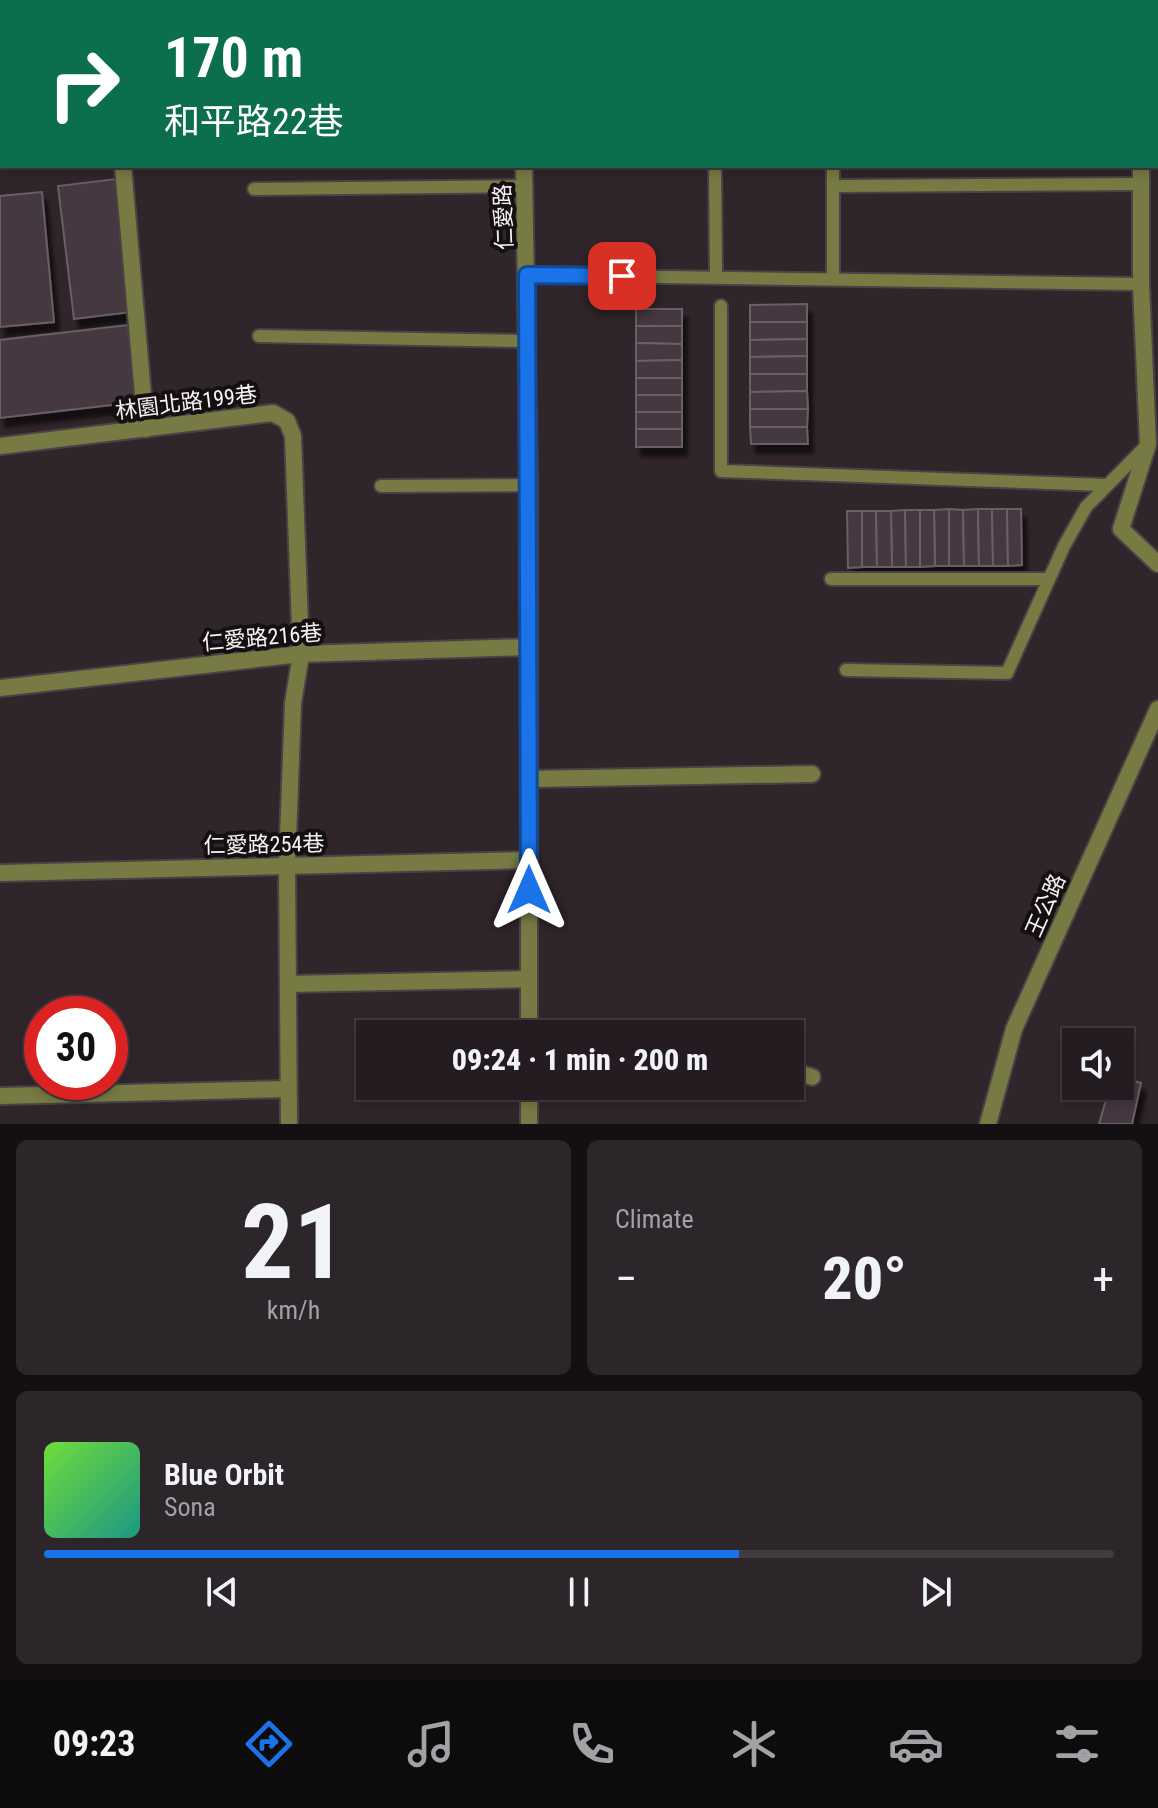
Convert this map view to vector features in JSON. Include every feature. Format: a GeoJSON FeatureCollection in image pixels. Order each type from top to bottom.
{"type":"FeatureCollection","features":[{"type":"Feature","properties":{"kind":"street"},"geometry":{"type":"LineString","coordinates":[[123,168],[146,429]]}},
{"type":"Feature","properties":{"kind":"street","name":"仁愛路"},"geometry":{"type":"LineString","coordinates":[[524,168],[529,485],[529,1020]]}},
{"type":"Feature","properties":{"kind":"street"},"geometry":{"type":"LineString","coordinates":[[1141,168],[1141,284],[1148,444],[1121,529],[1158,564]]}},
{"type":"Feature","properties":{"kind":"street","name":"林園北路199巷"},"geometry":{"type":"LineString","coordinates":[[0,446],[273,413],[287,421],[293,436],[301,654]]}},
{"type":"Feature","properties":{"kind":"street","name":"仁愛路216巷"},"geometry":{"type":"LineString","coordinates":[[0,688],[301,654],[529,647]]}},
{"type":"Feature","properties":{"kind":"street"},"geometry":{"type":"LineString","coordinates":[[289,1124],[287,866],[293,703],[301,654]]}},
{"type":"Feature","properties":{"kind":"street","name":"王公路"},"geometry":{"type":"LineString","coordinates":[[988,1124],[1014,1029],[1158,709]]}},
{"type":"Feature","properties":{"kind":"street"},"geometry":{"type":"LineString","coordinates":[[529,779],[812,774]]}},
{"type":"Feature","properties":{"kind":"street","name":"仁愛路254巷"},"geometry":{"type":"LineString","coordinates":[[0,873],[529,860]]}},
{"type":"Feature","properties":{"kind":"street"},"geometry":{"type":"LineString","coordinates":[[288,984],[529,979]]}},
{"type":"Feature","properties":{"kind":"street"},"geometry":{"type":"LineString","coordinates":[[804,1074],[812,1077]]}},
{"type":"Feature","properties":{"kind":"street"},"geometry":{"type":"LineString","coordinates":[[0,1096],[288,1089]]}},
{"type":"Feature","properties":{"kind":"street"},"geometry":{"type":"LineString","coordinates":[[529,1100],[529,1124]]}},
{"type":"Feature","properties":{"kind":"lane"},"geometry":{"type":"LineString","coordinates":[[715,168],[716,277]]}},
{"type":"Feature","properties":{"kind":"lane"},"geometry":{"type":"LineString","coordinates":[[833,168],[833,278]]}},
{"type":"Feature","properties":{"kind":"lane"},"geometry":{"type":"LineString","coordinates":[[833,186],[1141,184]]}},
{"type":"Feature","properties":{"kind":"lane"},"geometry":{"type":"LineString","coordinates":[[254,189],[524,186]]}},
{"type":"Feature","properties":{"kind":"lane"},"geometry":{"type":"LineString","coordinates":[[527,275],[1141,284]]}},
{"type":"Feature","properties":{"kind":"lane"},"geometry":{"type":"LineString","coordinates":[[721,306],[721,471],[1105,485]]}},
{"type":"Feature","properties":{"kind":"lane"},"geometry":{"type":"LineString","coordinates":[[259,336],[526,341]]}},
{"type":"Feature","properties":{"kind":"lane"},"geometry":{"type":"LineString","coordinates":[[846,670],[1007,673],[1049,579],[1086,507],[1148,444]]}},
{"type":"Feature","properties":{"kind":"lane"},"geometry":{"type":"LineString","coordinates":[[381,486],[529,485]]}},
{"type":"Feature","properties":{"kind":"lane"},"geometry":{"type":"LineString","coordinates":[[831,579],[1049,579]]}},
{"type":"Feature","properties":{"kind":"building"},"geometry":{"type":"Polygon","coordinates":[[[116,179],[132,312],[74,319],[58,186],[116,179]]]}},
{"type":"Feature","properties":{"kind":"building"},"geometry":{"type":"Polygon","coordinates":[[[42,192],[54,322],[0,327],[0,196],[42,192]]]}},
{"type":"Feature","properties":{"kind":"building"},"geometry":{"type":"Polygon","coordinates":[[[807,304],[807,322],[750,322],[750,305],[807,304]]]}},
{"type":"Feature","properties":{"kind":"building"},"geometry":{"type":"Polygon","coordinates":[[[636,309],[682,309],[682,326],[636,326],[636,309]]]}},
{"type":"Feature","properties":{"kind":"building"},"geometry":{"type":"Polygon","coordinates":[[[750,322],[807,322],[807,339],[750,340],[750,322]]]}},
{"type":"Feature","properties":{"kind":"building"},"geometry":{"type":"Polygon","coordinates":[[[128,325],[137,402],[0,418],[0,340],[128,325]]]}},
{"type":"Feature","properties":{"kind":"building"},"geometry":{"type":"Polygon","coordinates":[[[636,326],[682,326],[682,344],[636,343],[636,326]]]}},
{"type":"Feature","properties":{"kind":"building"},"geometry":{"type":"Polygon","coordinates":[[[807,339],[807,356],[750,357],[750,340],[807,339]]]}},
{"type":"Feature","properties":{"kind":"building"},"geometry":{"type":"Polygon","coordinates":[[[636,343],[682,344],[682,360],[636,361],[636,343]]]}},
{"type":"Feature","properties":{"kind":"building"},"geometry":{"type":"Polygon","coordinates":[[[807,356],[807,374],[750,374],[750,357],[807,356]]]}},
{"type":"Feature","properties":{"kind":"building"},"geometry":{"type":"Polygon","coordinates":[[[682,360],[682,378],[636,378],[636,361],[682,360]]]}},
{"type":"Feature","properties":{"kind":"building"},"geometry":{"type":"Polygon","coordinates":[[[750,374],[807,374],[807,391],[750,392],[750,374]]]}},
{"type":"Feature","properties":{"kind":"building"},"geometry":{"type":"Polygon","coordinates":[[[636,378],[682,378],[682,395],[636,395],[636,378]]]}},
{"type":"Feature","properties":{"kind":"building"},"geometry":{"type":"Polygon","coordinates":[[[807,391],[808,409],[750,409],[750,392],[807,391]]]}},
{"type":"Feature","properties":{"kind":"building"},"geometry":{"type":"Polygon","coordinates":[[[636,395],[682,395],[682,412],[636,412],[636,395]]]}},
{"type":"Feature","properties":{"kind":"building"},"geometry":{"type":"Polygon","coordinates":[[[750,409],[808,409],[807,427],[750,427],[750,409]]]}},
{"type":"Feature","properties":{"kind":"building"},"geometry":{"type":"Polygon","coordinates":[[[636,412],[682,412],[682,429],[636,429],[636,412]]]}},
{"type":"Feature","properties":{"kind":"building"},"geometry":{"type":"Polygon","coordinates":[[[750,427],[807,427],[808,444],[751,444],[750,427]]]}},
{"type":"Feature","properties":{"kind":"building"},"geometry":{"type":"Polygon","coordinates":[[[636,429],[682,429],[682,447],[636,447],[636,429]]]}},
{"type":"Feature","properties":{"kind":"building"},"geometry":{"type":"Polygon","coordinates":[[[949,509],[963,510],[964,566],[949,566],[949,509]]]}},
{"type":"Feature","properties":{"kind":"building"},"geometry":{"type":"Polygon","coordinates":[[[949,509],[949,566],[935,566],[934,510],[949,509]]]}},
{"type":"Feature","properties":{"kind":"building"},"geometry":{"type":"Polygon","coordinates":[[[978,509],[979,566],[964,566],[963,510],[978,509]]]}},
{"type":"Feature","properties":{"kind":"building"},"geometry":{"type":"Polygon","coordinates":[[[978,509],[992,509],[993,566],[979,566],[978,509]]]}},
{"type":"Feature","properties":{"kind":"building"},"geometry":{"type":"Polygon","coordinates":[[[992,509],[1007,509],[1008,566],[993,566],[992,509]]]}},
{"type":"Feature","properties":{"kind":"building"},"geometry":{"type":"Polygon","coordinates":[[[1007,509],[1021,509],[1022,565],[1008,566],[1007,509]]]}},
{"type":"Feature","properties":{"kind":"building"},"geometry":{"type":"Polygon","coordinates":[[[905,510],[906,567],[892,567],[891,511],[905,510]]]}},
{"type":"Feature","properties":{"kind":"building"},"geometry":{"type":"Polygon","coordinates":[[[905,510],[920,510],[920,567],[906,567],[905,510]]]}},
{"type":"Feature","properties":{"kind":"building"},"geometry":{"type":"Polygon","coordinates":[[[920,510],[934,510],[935,566],[920,567],[920,510]]]}},
{"type":"Feature","properties":{"kind":"building"},"geometry":{"type":"Polygon","coordinates":[[[847,511],[862,511],[862,567],[848,568],[847,511]]]}},
{"type":"Feature","properties":{"kind":"building"},"geometry":{"type":"Polygon","coordinates":[[[862,511],[876,511],[877,567],[862,567],[862,511]]]}},
{"type":"Feature","properties":{"kind":"building"},"geometry":{"type":"Polygon","coordinates":[[[876,511],[891,511],[892,567],[877,567],[876,511]]]}},
{"type":"Feature","properties":{"kind":"building"},"geometry":{"type":"Polygon","coordinates":[[[1134,1081],[1141,1083],[1132,1124],[1099,1124],[1106,1100],[1134,1100],[1134,1081]]]}},
{"type":"Feature","properties":{"kind":"route"},"geometry":{"type":"LineString","coordinates":[[529,890],[527,275],[622,276]]}}]}
